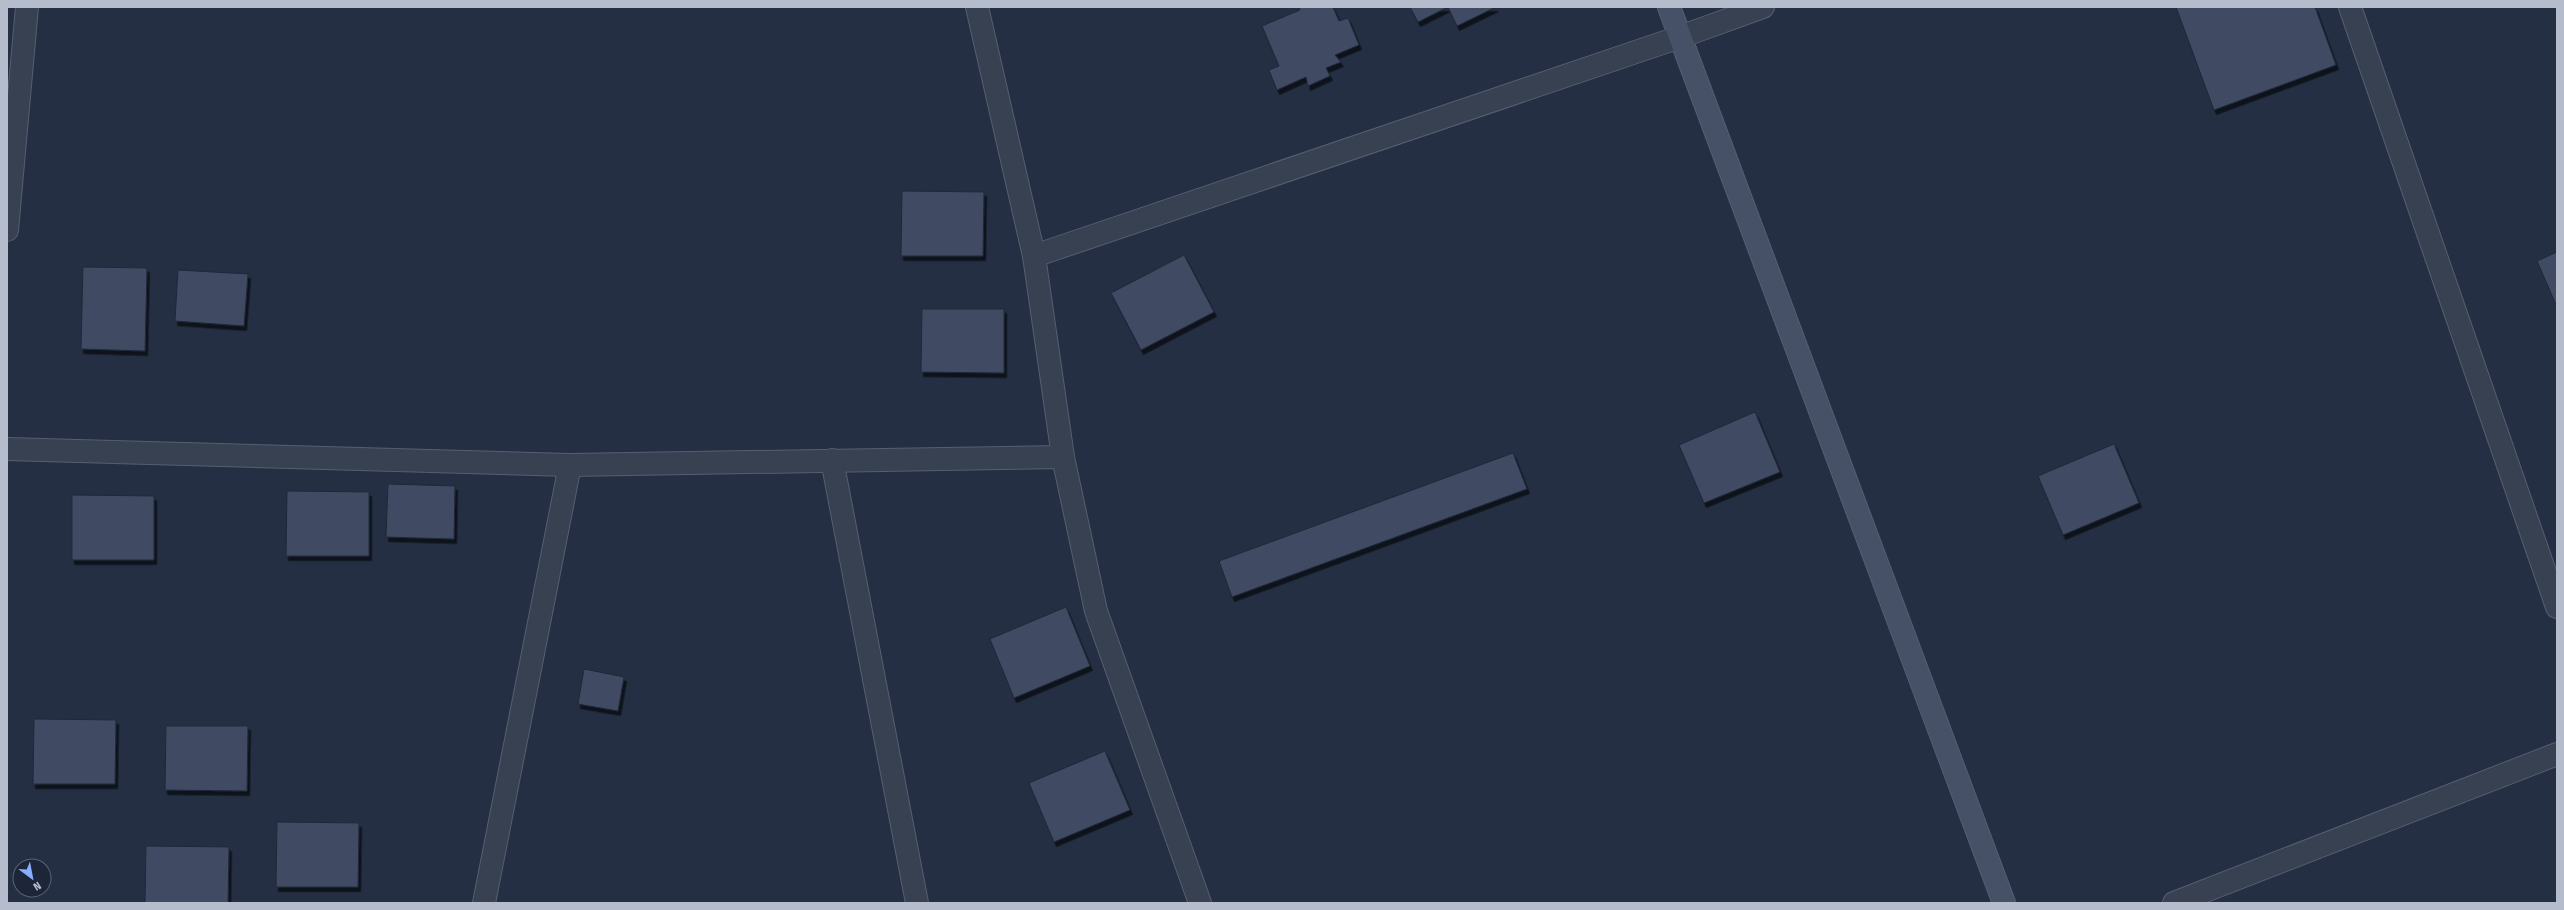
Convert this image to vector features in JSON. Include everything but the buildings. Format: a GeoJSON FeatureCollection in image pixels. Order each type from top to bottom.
{"type":"FeatureCollection","features":[{"type":"Feature","properties":{"kind":"street"},"geometry":{"type":"LineString","coordinates":[[7,230],[28,7]]}},
{"type":"Feature","properties":{"kind":"street"},"geometry":{"type":"LineString","coordinates":[[977,7],[1034,256],[1063,457],[1096,612],[1200,903]]}},
{"type":"Feature","properties":{"kind":"street"},"geometry":{"type":"LineString","coordinates":[[1669,7],[2004,903]]}},
{"type":"Feature","properties":{"kind":"street"},"geometry":{"type":"LineString","coordinates":[[1034,256],[1680,37],[1763,7]]}},
{"type":"Feature","properties":{"kind":"street"},"geometry":{"type":"LineString","coordinates":[[2350,7],[2557,606]]}},
{"type":"Feature","properties":{"kind":"street"},"geometry":{"type":"LineString","coordinates":[[7,448],[570,465],[1063,457]]}},
{"type":"Feature","properties":{"kind":"street"},"geometry":{"type":"LineString","coordinates":[[832,460],[917,903]]}},
{"type":"Feature","properties":{"kind":"street"},"geometry":{"type":"LineString","coordinates":[[484,903],[570,465]]}},
{"type":"Feature","properties":{"kind":"street"},"geometry":{"type":"LineString","coordinates":[[2174,903],[2557,754]]}}]}
